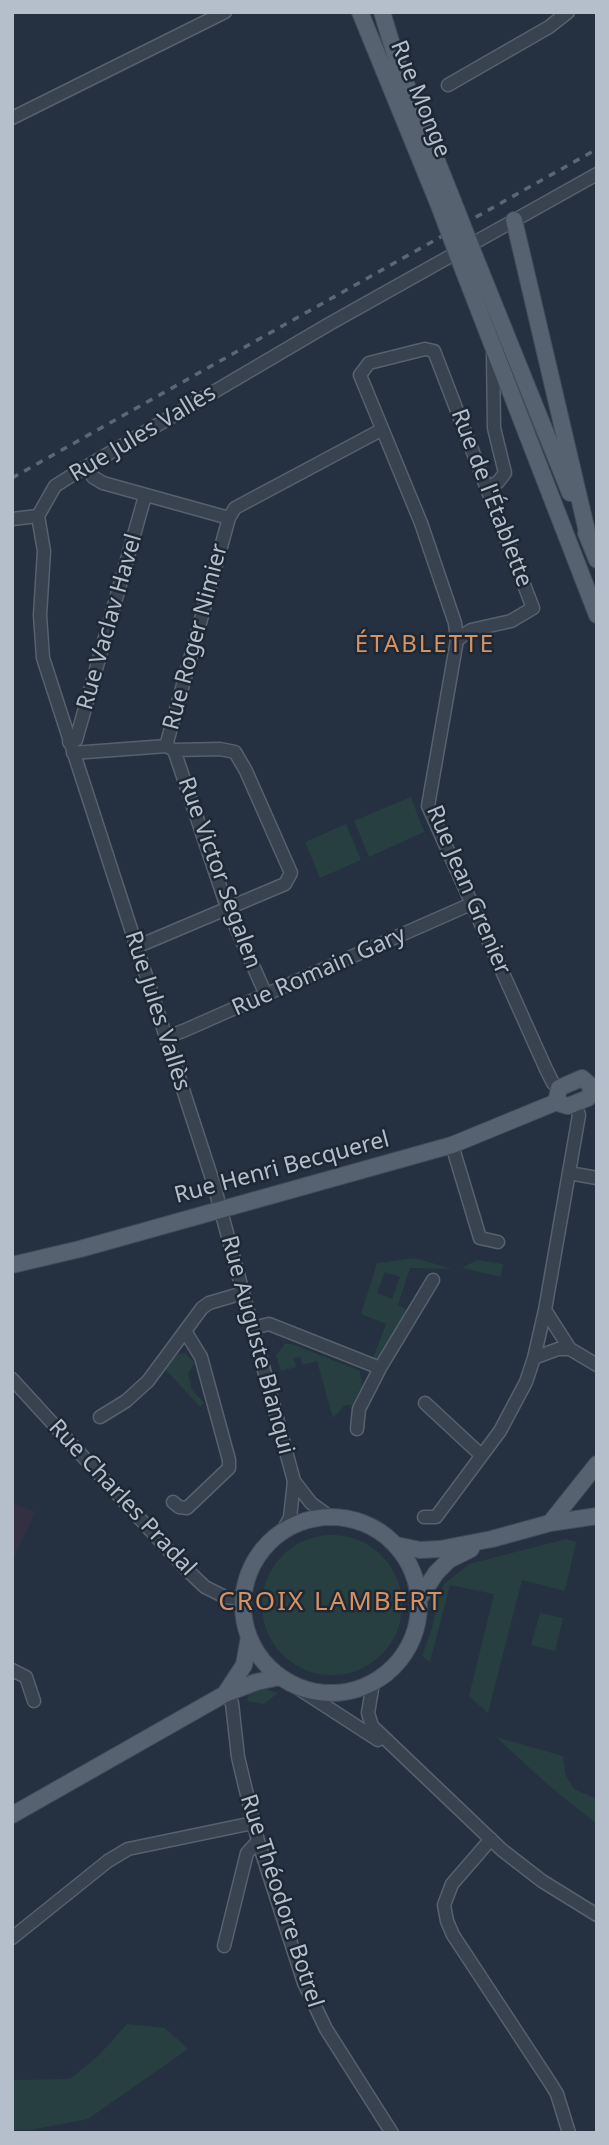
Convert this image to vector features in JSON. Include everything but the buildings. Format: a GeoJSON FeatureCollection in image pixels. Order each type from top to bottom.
{"type":"FeatureCollection","features":[{"type":"Feature","properties":{"kind":"main road","name":"Rue Monge"},"geometry":{"type":"LineString","coordinates":[[360,12],[444,200]]}},
{"type":"Feature","properties":{"kind":"main road","name":"Rue Monge"},"geometry":{"type":"LineString","coordinates":[[382,12],[444,200]]}},
{"type":"Feature","properties":{"kind":"main road"},"geometry":{"type":"LineString","coordinates":[[444,200],[597,560]]}},
{"type":"Feature","properties":{"kind":"main road"},"geometry":{"type":"LineString","coordinates":[[514,220],[589,540]]}},
{"type":"Feature","properties":{"kind":"main road"},"geometry":{"type":"LineString","coordinates":[[468,260],[492,346],[597,615]]}},
{"type":"Feature","properties":{"kind":"main road"},"geometry":{"type":"LineString","coordinates":[[582,1078],[594,1085],[588,1098],[564,1098],[582,1078]]}},
{"type":"Feature","properties":{"kind":"main road","name":"Rue Henri Becquerel"},"geometry":{"type":"LineString","coordinates":[[12,1265],[80,1249],[452,1145],[564,1098]]}},
{"type":"Feature","properties":{"kind":"main road"},"geometry":{"type":"LineString","coordinates":[[550,1523],[597,1464]]}},
{"type":"Feature","properties":{"kind":"main road"},"geometry":{"type":"LineString","coordinates":[[396,1545],[429,1550],[492,1539],[550,1523],[597,1516]]}},
{"type":"Feature","properties":{"kind":"main road"},"geometry":{"type":"LineString","coordinates":[[330,1517],[363,1523],[396,1545],[411,1569],[419,1599],[414,1634],[404,1653],[390,1670],[373,1683],[347,1692],[319,1693],[286,1681],[261,1659],[249,1637],[243,1599],[249,1573],[262,1550],[282,1532],[305,1521],[330,1517]]}},
{"type":"Feature","properties":{"kind":"main road"},"geometry":{"type":"LineString","coordinates":[[419,1599],[436,1573],[449,1560],[492,1539]]}},
{"type":"Feature","properties":{"kind":"main road"},"geometry":{"type":"LineString","coordinates":[[225,1694],[244,1665],[249,1637]]}},
{"type":"Feature","properties":{"kind":"main road"},"geometry":{"type":"LineString","coordinates":[[12,1815],[225,1694],[256,1682],[286,1681]]}},
{"type":"Feature","properties":{"kind":"street"},"geometry":{"type":"LineString","coordinates":[[12,118],[225,12]]}},
{"type":"Feature","properties":{"kind":"street"},"geometry":{"type":"LineString","coordinates":[[448,85],[549,27],[568,12]]}},
{"type":"Feature","properties":{"kind":"street","name":"Rue Jules Vallès"},"geometry":{"type":"LineString","coordinates":[[221,1209],[43,658],[40,615],[44,551],[38,516],[55,486],[331,323],[597,174]]}},
{"type":"Feature","properties":{"kind":"street"},"geometry":{"type":"LineString","coordinates":[[488,488],[498,482],[505,473],[494,428],[492,346]]}},
{"type":"Feature","properties":{"kind":"street","name":"Rue de l'Établette"},"geometry":{"type":"LineString","coordinates":[[425,349],[434,351],[533,608],[511,621],[471,630],[457,640],[456,623],[421,523],[360,374],[369,363],[425,349]]}},
{"type":"Feature","properties":{"kind":"street"},"geometry":{"type":"LineString","coordinates":[[88,467],[93,477],[103,483],[229,518],[235,508],[381,430]]}},
{"type":"Feature","properties":{"kind":"street","name":"Rue Vaclav Havel"},"geometry":{"type":"LineString","coordinates":[[71,747],[76,740],[145,496]]}},
{"type":"Feature","properties":{"kind":"street"},"geometry":{"type":"LineString","coordinates":[[12,519],[38,516]]}},
{"type":"Feature","properties":{"kind":"street","name":"Rue Roger Nimier"},"geometry":{"type":"LineString","coordinates":[[71,747],[170,748],[229,518]]}},
{"type":"Feature","properties":{"kind":"street","name":"Rue Jean Grenier"},"geometry":{"type":"LineString","coordinates":[[457,640],[428,806],[550,1076],[564,1098]]}},
{"type":"Feature","properties":{"kind":"street"},"geometry":{"type":"LineString","coordinates":[[136,947],[285,884],[291,873],[246,771],[234,752],[220,749],[170,748]]}},
{"type":"Feature","properties":{"kind":"street","name":"Rue Victor Segalen"},"geometry":{"type":"LineString","coordinates":[[170,748],[227,907],[266,995]]}},
{"type":"Feature","properties":{"kind":"street","name":"Rue Romain Gary"},"geometry":{"type":"LineString","coordinates":[[166,1037],[471,904]]}},
{"type":"Feature","properties":{"kind":"street"},"geometry":{"type":"LineString","coordinates":[[424,1517],[436,1517],[500,1431],[515,1404],[534,1358],[579,1115],[564,1098]]}},
{"type":"Feature","properties":{"kind":"street"},"geometry":{"type":"LineString","coordinates":[[452,1145],[480,1238],[498,1242]]}},
{"type":"Feature","properties":{"kind":"street"},"geometry":{"type":"LineString","coordinates":[[569,1172],[597,1178]]}},
{"type":"Feature","properties":{"kind":"street","name":"Rue Auguste Blanqui"},"geometry":{"type":"LineString","coordinates":[[221,1209],[294,1481],[290,1518],[282,1532]]}},
{"type":"Feature","properties":{"kind":"street"},"geometry":{"type":"LineString","coordinates":[[357,1429],[359,1409],[380,1368],[433,1280]]}},
{"type":"Feature","properties":{"kind":"street"},"geometry":{"type":"LineString","coordinates":[[100,1417],[126,1401],[148,1381],[202,1308],[209,1303],[243,1293]]}},
{"type":"Feature","properties":{"kind":"street"},"geometry":{"type":"LineString","coordinates":[[545,1310],[569,1349],[597,1365]]}},
{"type":"Feature","properties":{"kind":"street"},"geometry":{"type":"LineString","coordinates":[[253,1328],[269,1324],[380,1368]]}},
{"type":"Feature","properties":{"kind":"street"},"geometry":{"type":"LineString","coordinates":[[173,1502],[179,1507],[187,1508],[229,1468],[201,1357],[185,1331]]}},
{"type":"Feature","properties":{"kind":"street"},"geometry":{"type":"LineString","coordinates":[[534,1358],[558,1349],[569,1349]]}},
{"type":"Feature","properties":{"kind":"street","name":"Rue Charles Pradal"},"geometry":{"type":"LineString","coordinates":[[12,1378],[185,1568],[205,1587],[225,1597],[243,1599]]}},
{"type":"Feature","properties":{"kind":"street"},"geometry":{"type":"LineString","coordinates":[[425,1402],[481,1455]]}},
{"type":"Feature","properties":{"kind":"street","name":"Rue Auguste Blanqui"},"geometry":{"type":"LineString","coordinates":[[294,1481],[311,1503],[330,1517]]}},
{"type":"Feature","properties":{"kind":"street"},"geometry":{"type":"LineString","coordinates":[[12,1670],[26,1677],[34,1701]]}},
{"type":"Feature","properties":{"kind":"street"},"geometry":{"type":"LineString","coordinates":[[286,1681],[410,1760]]}},
{"type":"Feature","properties":{"kind":"street"},"geometry":{"type":"LineString","coordinates":[[373,1683],[368,1713],[372,1726],[491,1839],[541,1881],[597,1915]]}},
{"type":"Feature","properties":{"kind":"street","name":"Rue Théodore Botrel"},"geometry":{"type":"LineString","coordinates":[[225,1694],[232,1703],[238,1757],[258,1841],[314,2007],[392,2133]]}},
{"type":"Feature","properties":{"kind":"street"},"geometry":{"type":"LineString","coordinates":[[12,1938],[108,1861],[128,1849],[253,1823]]}},
{"type":"Feature","properties":{"kind":"street"},"geometry":{"type":"LineString","coordinates":[[491,1839],[452,1884],[444,1905],[447,1921],[453,1935],[557,2094],[569,2133]]}},
{"type":"Feature","properties":{"kind":"street"},"geometry":{"type":"LineString","coordinates":[[224,1946],[247,1853],[258,1841]]}},
{"type":"Feature","properties":{"kind":"shaded area"},"geometry":{"type":"Polygon","coordinates":[[[12,1502],[35,1512],[12,1562],[12,1502]]]}},
{"type":"Feature","properties":{"kind":"green space"},"geometry":{"type":"Polygon","coordinates":[[[411,797],[424,832],[369,857],[354,821],[411,797]]]}},
{"type":"Feature","properties":{"kind":"green space"},"geometry":{"type":"Polygon","coordinates":[[[346,824],[361,860],[320,878],[305,842],[346,824]]]}},
{"type":"Feature","properties":{"kind":"green space"},"geometry":{"type":"Polygon","coordinates":[[[415,1258],[452,1269],[410,1268],[398,1305],[407,1310],[383,1352],[376,1359],[373,1358],[386,1324],[361,1314],[377,1263],[415,1258]],[[385,1272],[377,1293],[392,1299],[400,1277],[385,1272]]]}},
{"type":"Feature","properties":{"kind":"green space"},"geometry":{"type":"Polygon","coordinates":[[[477,1260],[503,1264],[501,1277],[462,1268],[477,1260]]]}},
{"type":"Feature","properties":{"kind":"green space"},"geometry":{"type":"Polygon","coordinates":[[[285,1344],[292,1344],[360,1371],[362,1386],[352,1405],[345,1405],[333,1418],[317,1361],[302,1365],[300,1357],[294,1358],[296,1367],[281,1371],[276,1355],[285,1344]]]}},
{"type":"Feature","properties":{"kind":"green space"},"geometry":{"type":"Polygon","coordinates":[[[185,1353],[195,1363],[188,1373],[192,1390],[204,1403],[200,1407],[165,1369],[178,1354],[185,1353]]]}},
{"type":"Feature","properties":{"kind":"green space"},"geometry":{"type":"Polygon","coordinates":[[[332,1535],[359,1540],[382,1555],[397,1578],[402,1605],[397,1632],[382,1655],[359,1670],[332,1675],[305,1670],[282,1655],[267,1632],[262,1605],[267,1578],[282,1555],[305,1540],[332,1535]]]}},
{"type":"Feature","properties":{"kind":"green space"},"geometry":{"type":"Polygon","coordinates":[[[566,1539],[576,1542],[565,1591],[522,1580],[488,1713],[469,1696],[494,1594],[450,1585],[430,1662],[422,1656],[444,1584],[469,1564],[566,1539]]]}},
{"type":"Feature","properties":{"kind":"green space"},"geometry":{"type":"Polygon","coordinates":[[[540,1613],[563,1618],[555,1651],[531,1645],[540,1613]]]}},
{"type":"Feature","properties":{"kind":"green space"},"geometry":{"type":"Polygon","coordinates":[[[262,1688],[278,1693],[264,1704],[247,1701],[249,1694],[262,1688]]]}},
{"type":"Feature","properties":{"kind":"green space"},"geometry":{"type":"Polygon","coordinates":[[[496,1737],[563,1756],[566,1776],[574,1789],[597,1799],[597,1824],[548,1785],[496,1737]]]}},
{"type":"Feature","properties":{"kind":"green space"},"geometry":{"type":"Polygon","coordinates":[[[127,2024],[165,2028],[188,2049],[88,2119],[31,2130],[12,2130],[12,2080],[70,2079],[99,2055],[127,2024]]]}},
{"type":"Feature","properties":{"kind":"railway"},"geometry":{"type":"LineString","coordinates":[[12,478],[597,149]]}},
{"type":"Feature","properties":{"kind":"district","name":"ÉTABLETTE"},"geometry":{"type":"Point","coordinates":[425,645]}},
{"type":"Feature","properties":{"kind":"district","name":"CROIX LAMBERT"},"geometry":{"type":"Point","coordinates":[331,1603]}}]}
